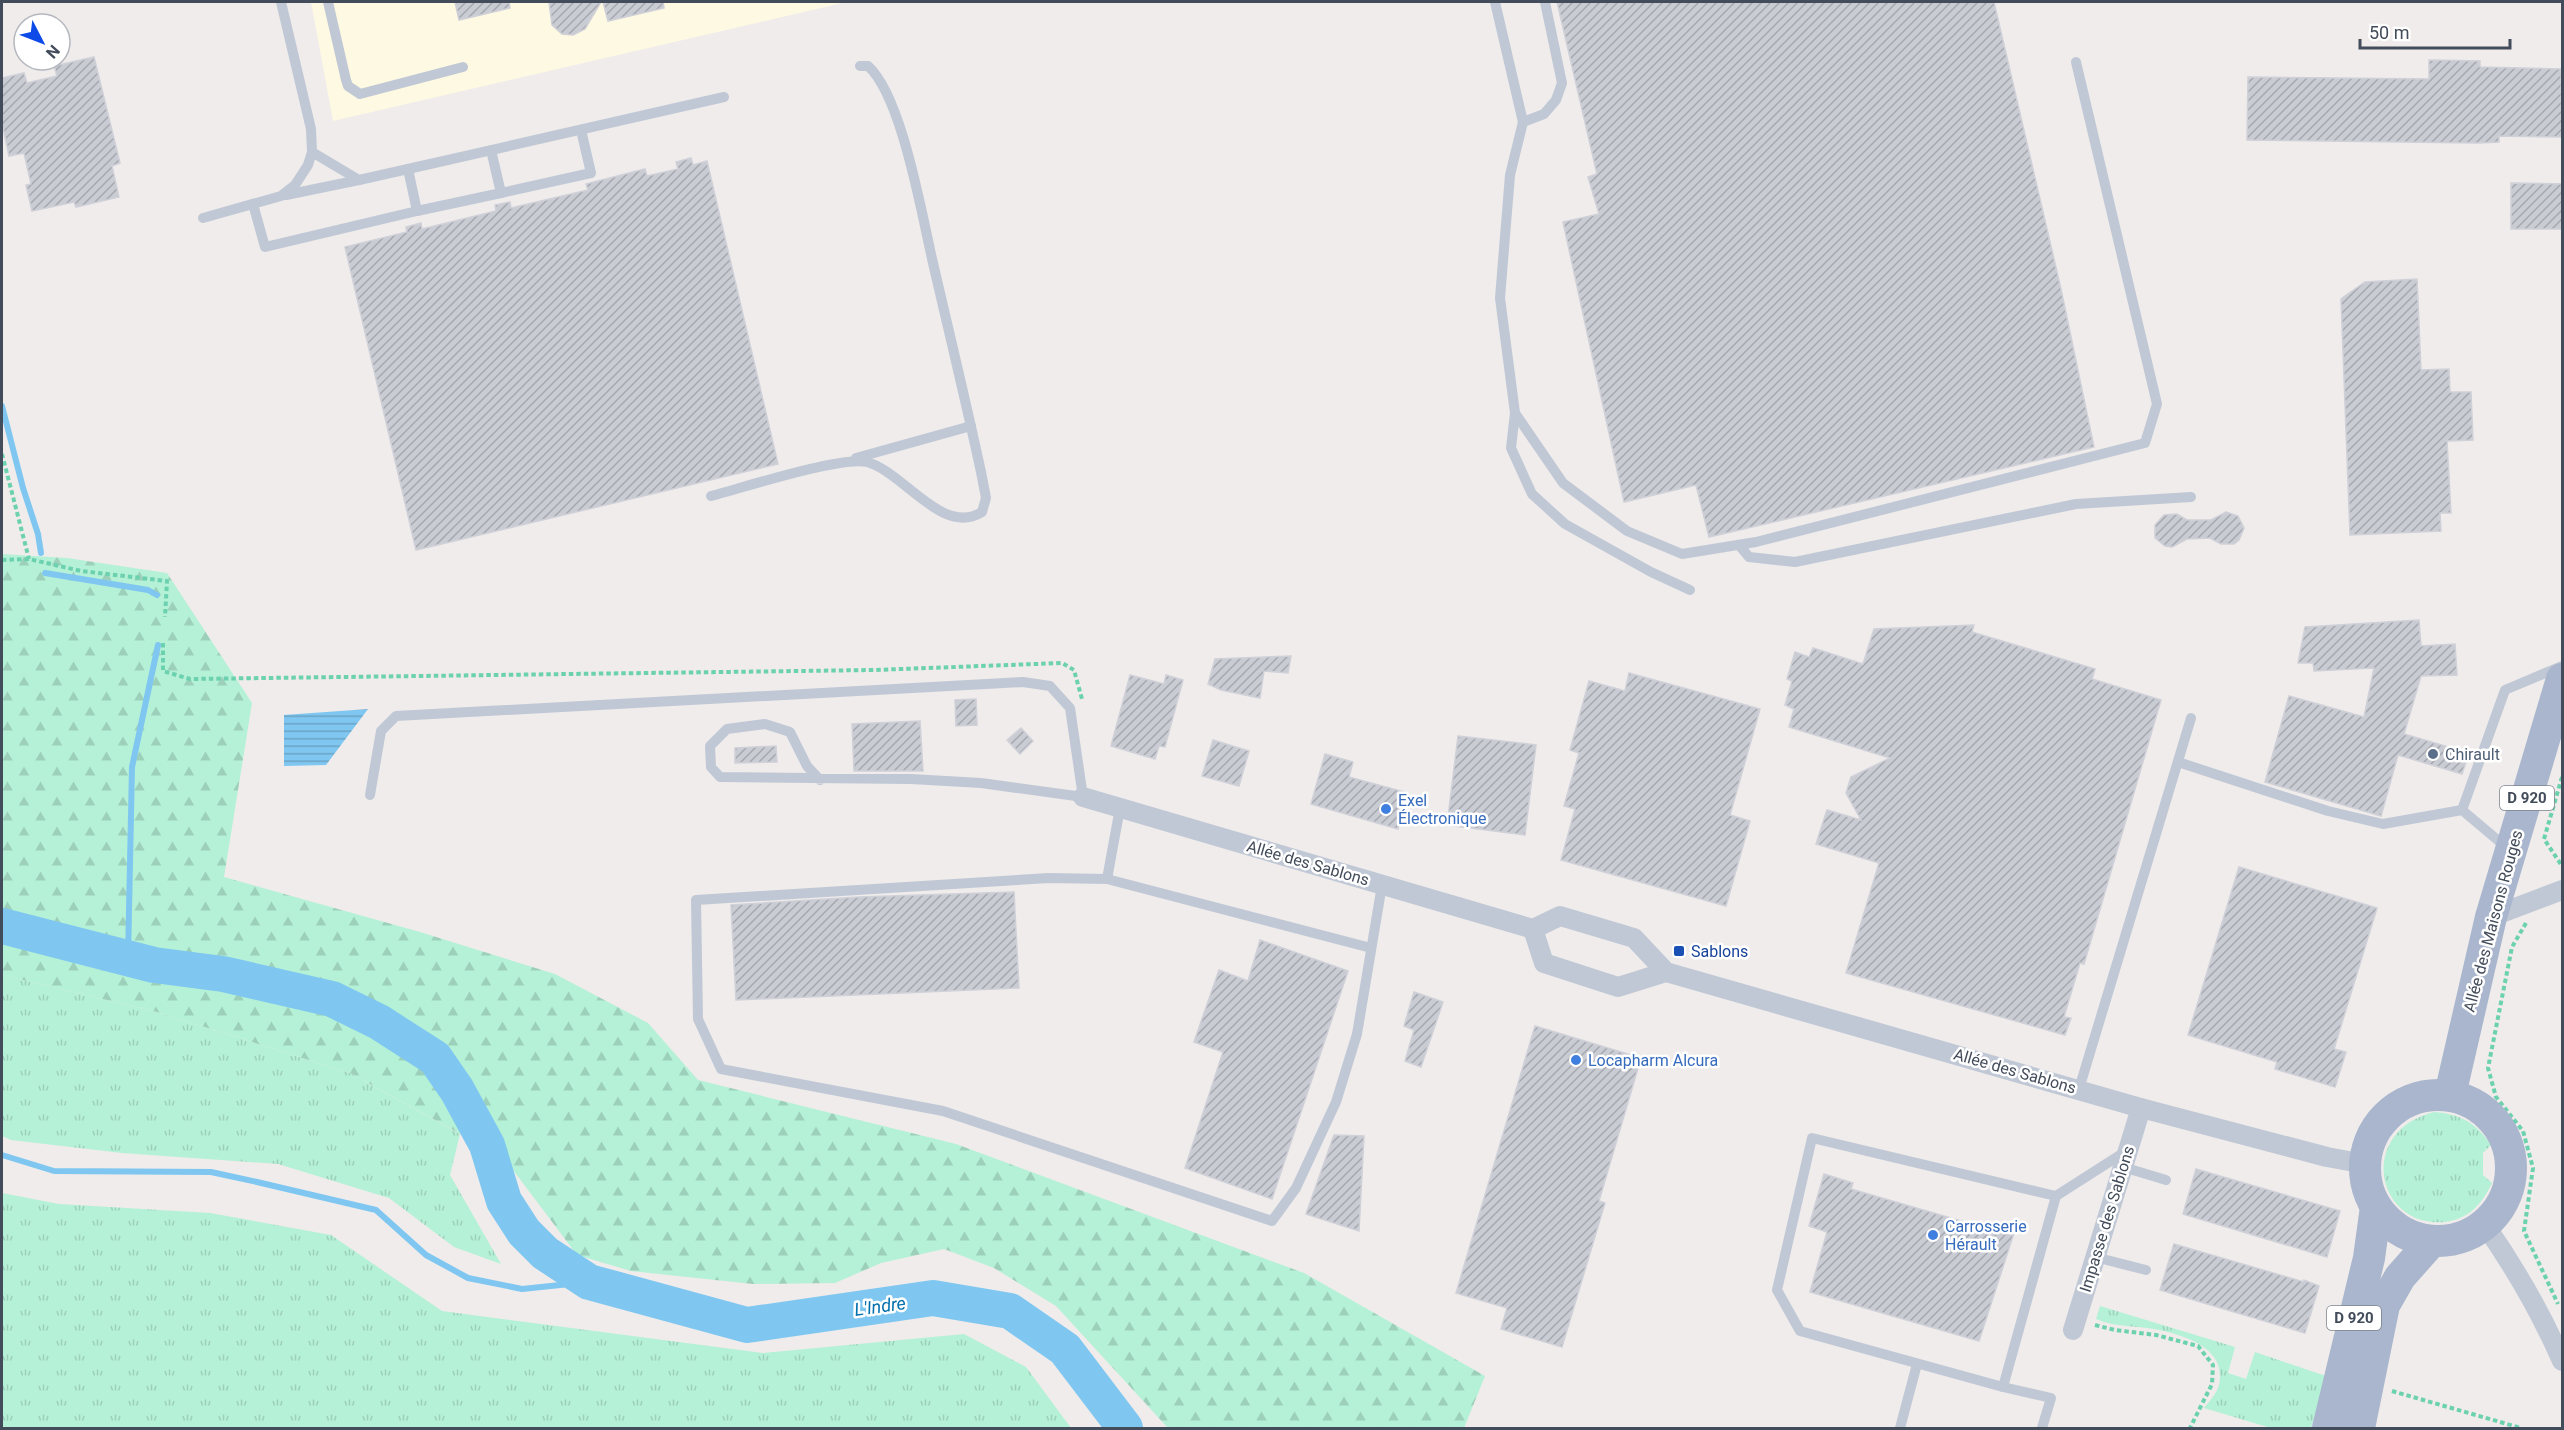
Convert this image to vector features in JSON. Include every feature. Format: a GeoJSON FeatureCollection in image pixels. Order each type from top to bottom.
{"type":"FeatureCollection","features":[{"type":"Feature","properties":{"kind":"main road","name":"Allée des Maisons Rouges"},"geometry":{"type":"LineString","coordinates":[[2450,1095],[2491,917],[2562,679]]}},
{"type":"Feature","properties":{"kind":"main road"},"geometry":{"type":"LineString","coordinates":[[2426,1095],[2450,1095],[2473,1103],[2492,1117],[2505,1137],[2512,1160],[2510,1184],[2501,1206],[2485,1225],[2468,1235],[2431,1242],[2390,1223],[2376,1207],[2367,1186],[2365,1164],[2370,1140],[2383,1119],[2403,1104],[2426,1095]]}},
{"type":"Feature","properties":{"kind":"main road","name":"D 920"},"geometry":{"type":"LineString","coordinates":[[2328,1428],[2369,1258],[2376,1207]]}},
{"type":"Feature","properties":{"kind":"main road","name":"D 920"},"geometry":{"type":"LineString","coordinates":[[2359,1428],[2384,1305],[2400,1277],[2431,1242]]}},
{"type":"Feature","properties":{"kind":"street","name":"Allée des Sablons"},"geometry":{"type":"LineString","coordinates":[[1083,797],[1533,930]]}},
{"type":"Feature","properties":{"kind":"street"},"geometry":{"type":"LineString","coordinates":[[2491,917],[2562,890]]}},
{"type":"Feature","properties":{"kind":"street"},"geometry":{"type":"LineString","coordinates":[[1560,916],[1634,938],[1666,972],[1618,987],[1544,963],[1533,930],[1560,916]]}},
{"type":"Feature","properties":{"kind":"street","name":"Allée des Sablons"},"geometry":{"type":"LineString","coordinates":[[1666,972],[2141,1108],[2327,1157],[2365,1164]]}},
{"type":"Feature","properties":{"kind":"street","name":"Impasse des Sablons"},"geometry":{"type":"LineString","coordinates":[[2075,1325],[2141,1108]]}},
{"type":"Feature","properties":{"kind":"street"},"geometry":{"type":"LineString","coordinates":[[2485,1225],[2504,1251],[2541,1315],[2562,1361]]}},
{"type":"Feature","properties":{"kind":"lane"},"geometry":{"type":"LineString","coordinates":[[281,2],[311,129],[312,152],[303,175],[281,196]]}},
{"type":"Feature","properties":{"kind":"lane"},"geometry":{"type":"LineString","coordinates":[[328,2],[346,80],[353,91],[360,94],[464,67]]}},
{"type":"Feature","properties":{"kind":"lane"},"geometry":{"type":"LineString","coordinates":[[1495,2],[1523,122],[1510,175],[1500,298],[1515,413],[1511,448],[1532,494],[1565,524],[1651,572],[1690,590]]}},
{"type":"Feature","properties":{"kind":"lane"},"geometry":{"type":"LineString","coordinates":[[1523,122],[1544,114],[1556,100],[1562,82],[1545,2]]}},
{"type":"Feature","properties":{"kind":"lane"},"geometry":{"type":"LineString","coordinates":[[1515,413],[1563,483],[1627,531],[1682,554],[1739,545],[2145,443],[2157,404],[2076,62]]}},
{"type":"Feature","properties":{"kind":"lane"},"geometry":{"type":"LineString","coordinates":[[836,464],[866,462],[887,471],[930,505],[954,517],[971,519],[982,512],[986,498],[905,145],[884,86],[877,74],[868,66],[860,66]]}},
{"type":"Feature","properties":{"kind":"lane"},"geometry":{"type":"LineString","coordinates":[[203,218],[281,196],[408,170],[724,97]]}},
{"type":"Feature","properties":{"kind":"lane"},"geometry":{"type":"LineString","coordinates":[[253,204],[265,247],[591,173],[581,130]]}},
{"type":"Feature","properties":{"kind":"lane"},"geometry":{"type":"LineString","coordinates":[[491,150],[501,193]]}},
{"type":"Feature","properties":{"kind":"lane"},"geometry":{"type":"LineString","coordinates":[[312,152],[359,180]]}},
{"type":"Feature","properties":{"kind":"lane"},"geometry":{"type":"LineString","coordinates":[[408,170],[417,211]]}},
{"type":"Feature","properties":{"kind":"lane"},"geometry":{"type":"LineString","coordinates":[[711,496],[971,426]]}},
{"type":"Feature","properties":{"kind":"lane"},"geometry":{"type":"LineString","coordinates":[[1739,545],[1749,556],[1795,562],[2076,504],[2191,497]]}},
{"type":"Feature","properties":{"kind":"lane"},"geometry":{"type":"LineString","coordinates":[[2462,810],[2505,690],[2562,665]]}},
{"type":"Feature","properties":{"kind":"lane"},"geometry":{"type":"LineString","coordinates":[[370,795],[381,731],[396,716],[1023,682],[1050,686],[1070,708],[1083,797],[981,783],[911,779],[820,780],[720,777],[711,767],[710,746],[727,729],[765,724],[790,732],[807,766],[820,780]]}},
{"type":"Feature","properties":{"kind":"lane"},"geometry":{"type":"LineString","coordinates":[[2079,1089],[2191,718]]}},
{"type":"Feature","properties":{"kind":"lane"},"geometry":{"type":"LineString","coordinates":[[2178,762],[2328,811],[2383,824],[2462,810],[2511,851]]}},
{"type":"Feature","properties":{"kind":"lane"},"geometry":{"type":"LineString","coordinates":[[1107,879],[1120,808]]}},
{"type":"Feature","properties":{"kind":"lane"},"geometry":{"type":"LineString","coordinates":[[1371,948],[1107,879],[1049,878],[696,900],[698,1019],[721,1069],[943,1111],[1272,1221],[1296,1188],[1336,1102],[1357,1034],[1382,885]]}},
{"type":"Feature","properties":{"kind":"lane"},"geometry":{"type":"LineString","coordinates":[[2042,1428],[2051,1398],[1800,1331],[1777,1290],[1812,1138],[2056,1196],[2125,1158],[2166,1180]]}},
{"type":"Feature","properties":{"kind":"lane"},"geometry":{"type":"LineString","coordinates":[[2003,1387],[2056,1196]]}},
{"type":"Feature","properties":{"kind":"lane"},"geometry":{"type":"LineString","coordinates":[[2095,1257],[2146,1270]]}},
{"type":"Feature","properties":{"kind":"lane"},"geometry":{"type":"LineString","coordinates":[[1900,1428],[1917,1364]]}},
{"type":"Feature","properties":{"kind":"path"},"geometry":{"type":"LineString","coordinates":[[2,454],[29,559]]}},
{"type":"Feature","properties":{"kind":"path"},"geometry":{"type":"LineString","coordinates":[[2,560],[29,559],[81,571],[167,581],[165,617]]}},
{"type":"Feature","properties":{"kind":"path"},"geometry":{"type":"LineString","coordinates":[[163,643],[163,671],[190,679],[874,670],[1062,663],[1074,670],[1083,702]]}},
{"type":"Feature","properties":{"kind":"path"},"geometry":{"type":"LineString","coordinates":[[2562,777],[2544,839],[2562,866]]}},
{"type":"Feature","properties":{"kind":"path"},"geometry":{"type":"LineString","coordinates":[[2533,918],[2526,923],[2512,947],[2488,1068],[2496,1097],[2523,1131],[2533,1168],[2524,1231],[2559,1306]]}},
{"type":"Feature","properties":{"kind":"path"},"geometry":{"type":"LineString","coordinates":[[2075,1325],[2156,1335],[2198,1346],[2213,1365],[2212,1384],[2190,1428]]}},
{"type":"Feature","properties":{"kind":"path"},"geometry":{"type":"LineString","coordinates":[[2367,1384],[2521,1428]]}},
{"type":"Feature","properties":{"kind":"shaded area"},"geometry":{"type":"Polygon","coordinates":[[[311,2],[847,2],[333,121],[311,2]]]}},
{"type":"Feature","properties":{"kind":"green space"},"geometry":{"type":"Polygon","coordinates":[[[2,554],[67,558],[167,573],[252,703],[224,877],[420,932],[555,974],[648,1023],[698,1080],[956,1144],[1304,1273],[1485,1376],[1464,1428],[1168,1428],[1056,1306],[994,1268],[944,1249],[881,1263],[835,1283],[753,1284],[631,1271],[577,1255],[504,1158],[350,1073],[157,1012],[2,975],[2,554]]]}},
{"type":"Feature","properties":{"kind":"green space"},"geometry":{"type":"Polygon","coordinates":[[[2,975],[157,1012],[350,1073],[460,1134],[450,1175],[501,1264],[454,1247],[389,1198],[278,1164],[122,1153],[11,1140],[2,1136],[2,975]]]}},
{"type":"Feature","properties":{"kind":"green space"},"geometry":{"type":"Polygon","coordinates":[[[2434,1112],[2452,1115],[2467,1121],[2480,1131],[2491,1145],[2483,1153],[2483,1175],[2492,1183],[2488,1191],[2468,1214],[2445,1222],[2422,1220],[2403,1211],[2391,1196],[2384,1177],[2385,1157],[2393,1139],[2409,1123],[2434,1112]]]}},
{"type":"Feature","properties":{"kind":"green space"},"geometry":{"type":"Polygon","coordinates":[[[2,1193],[59,1204],[210,1213],[331,1235],[442,1311],[763,1353],[964,1334],[1026,1367],[1071,1428],[2,1428],[2,1193]]]}},
{"type":"Feature","properties":{"kind":"green space"},"geometry":{"type":"Polygon","coordinates":[[[2100,1306],[2235,1347],[2228,1373],[2246,1379],[2255,1352],[2326,1376],[2311,1428],[2271,1428],[2204,1408],[2219,1385],[2220,1373],[2211,1353],[2181,1336],[2151,1328],[2103,1322],[2096,1319],[2100,1306]]]}},
{"type":"Feature","properties":{"kind":"water"},"geometry":{"type":"Polygon","coordinates":[[[368,709],[326,765],[284,766],[284,715],[368,709]]]}},
{"type":"Feature","properties":{"kind":"building"},"geometry":{"type":"Polygon","coordinates":[[[455,2],[509,2],[510,8],[459,20],[455,2]]]}},
{"type":"Feature","properties":{"kind":"building"},"geometry":{"type":"Polygon","coordinates":[[[549,2],[601,2],[585,29],[573,35],[562,34],[552,25],[549,2]]]}},
{"type":"Feature","properties":{"kind":"building"},"geometry":{"type":"Polygon","coordinates":[[[603,2],[663,2],[664,8],[608,21],[603,2]]]}},
{"type":"Feature","properties":{"kind":"building"},"geometry":{"type":"Polygon","coordinates":[[[1557,2],[1994,2],[2061,289],[2094,447],[1709,537],[1696,485],[1624,502],[1563,222],[1599,214],[1588,177],[1597,174],[1557,2]]]}},
{"type":"Feature","properties":{"kind":"building"},"geometry":{"type":"Polygon","coordinates":[[[94,57],[120,163],[112,166],[119,197],[76,207],[74,202],[32,211],[26,185],[31,184],[24,153],[9,156],[2,123],[2,78],[24,73],[27,83],[57,76],[56,72],[72,72],[72,62],[94,57]]]}},
{"type":"Feature","properties":{"kind":"building"},"geometry":{"type":"Polygon","coordinates":[[[2429,60],[2480,61],[2480,67],[2561,69],[2562,137],[2499,136],[2499,142],[2478,143],[2247,140],[2248,77],[2429,79],[2429,60]]]}},
{"type":"Feature","properties":{"kind":"building"},"geometry":{"type":"Polygon","coordinates":[[[691,158],[693,165],[707,161],[778,464],[416,550],[345,247],[407,232],[406,227],[421,223],[422,229],[496,211],[495,205],[510,202],[511,208],[588,190],[586,184],[645,169],[647,176],[678,169],[676,162],[691,158]]]}},
{"type":"Feature","properties":{"kind":"building"},"geometry":{"type":"Polygon","coordinates":[[[2511,183],[2562,184],[2562,229],[2511,229],[2511,183]]]}},
{"type":"Feature","properties":{"kind":"building"},"geometry":{"type":"Polygon","coordinates":[[[2417,279],[2421,370],[2449,369],[2450,392],[2471,392],[2473,440],[2447,441],[2451,513],[2440,513],[2441,531],[2350,535],[2341,299],[2365,282],[2417,279]]]}},
{"type":"Feature","properties":{"kind":"building"},"geometry":{"type":"Polygon","coordinates":[[[2226,512],[2238,516],[2244,528],[2239,540],[2234,544],[2221,544],[2210,538],[2187,539],[2172,547],[2165,546],[2155,538],[2155,525],[2164,515],[2177,514],[2187,520],[2211,520],[2226,512]]]}},
{"type":"Feature","properties":{"kind":"building"},"geometry":{"type":"Polygon","coordinates":[[[2419,620],[2421,646],[2455,644],[2457,675],[2421,676],[2404,734],[2469,753],[2462,774],[2398,755],[2381,816],[2265,782],[2289,696],[2364,717],[2374,668],[2314,671],[2313,663],[2298,663],[2305,627],[2419,620]]]}},
{"type":"Feature","properties":{"kind":"building"},"geometry":{"type":"Polygon","coordinates":[[[1974,625],[1972,632],[2095,669],[2092,679],[2161,700],[2084,964],[2080,963],[2064,1017],[2071,1018],[2065,1035],[1846,973],[1879,863],[1816,844],[1827,810],[1861,820],[1846,793],[1851,777],[1890,758],[1789,727],[1794,709],[1785,705],[1792,681],[1787,679],[1795,652],[1809,657],[1813,648],[1863,664],[1874,629],[1974,625]]]}},
{"type":"Feature","properties":{"kind":"building"},"geometry":{"type":"Polygon","coordinates":[[[1291,656],[1288,673],[1264,671],[1260,698],[1221,690],[1208,684],[1215,659],[1291,656]]]}},
{"type":"Feature","properties":{"kind":"building"},"geometry":{"type":"Polygon","coordinates":[[[1629,673],[1760,709],[1730,815],[1750,821],[1726,906],[1561,860],[1575,809],[1564,806],[1579,753],[1570,750],[1589,681],[1625,691],[1629,673]]]}},
{"type":"Feature","properties":{"kind":"building"},"geometry":{"type":"Polygon","coordinates":[[[1130,675],[1164,684],[1166,675],[1183,680],[1165,747],[1159,746],[1155,759],[1111,746],[1130,675]]]}},
{"type":"Feature","properties":{"kind":"building"},"geometry":{"type":"Polygon","coordinates":[[[976,699],[977,725],[956,726],[955,700],[976,699]]]}},
{"type":"Feature","properties":{"kind":"building"},"geometry":{"type":"Polygon","coordinates":[[[920,721],[923,771],[854,771],[852,724],[920,721]]]}},
{"type":"Feature","properties":{"kind":"building"},"geometry":{"type":"Polygon","coordinates":[[[1021,728],[1033,741],[1020,754],[1007,740],[1021,728]]]}},
{"type":"Feature","properties":{"kind":"building"},"geometry":{"type":"Polygon","coordinates":[[[1458,736],[1536,745],[1525,835],[1447,825],[1458,736]]]}},
{"type":"Feature","properties":{"kind":"building"},"geometry":{"type":"Polygon","coordinates":[[[1213,740],[1249,751],[1239,786],[1202,776],[1213,740]]]}},
{"type":"Feature","properties":{"kind":"building"},"geometry":{"type":"Polygon","coordinates":[[[776,746],[777,762],[735,763],[735,748],[776,746]]]}},
{"type":"Feature","properties":{"kind":"building"},"geometry":{"type":"Polygon","coordinates":[[[1325,754],[1353,762],[1349,777],[1408,793],[1398,829],[1311,804],[1325,754]]]}},
{"type":"Feature","properties":{"kind":"building"},"geometry":{"type":"Polygon","coordinates":[[[2239,867],[2377,908],[2334,1049],[2346,1052],[2335,1087],[2275,1069],[2277,1062],[2188,1035],[2239,867]]]}},
{"type":"Feature","properties":{"kind":"building"},"geometry":{"type":"Polygon","coordinates":[[[1014,892],[1019,988],[736,1000],[731,905],[859,897],[1014,892]]]}},
{"type":"Feature","properties":{"kind":"building"},"geometry":{"type":"Polygon","coordinates":[[[1260,940],[1348,971],[1272,1199],[1185,1168],[1223,1052],[1194,1042],[1219,970],[1248,981],[1260,940]]]}},
{"type":"Feature","properties":{"kind":"building"},"geometry":{"type":"Polygon","coordinates":[[[1414,992],[1443,1002],[1421,1067],[1405,1061],[1414,1030],[1404,1026],[1414,992]]]}},
{"type":"Feature","properties":{"kind":"building"},"geometry":{"type":"Polygon","coordinates":[[[1535,1026],[1641,1058],[1599,1201],[1605,1203],[1562,1347],[1501,1329],[1507,1308],[1456,1293],[1535,1026]]]}},
{"type":"Feature","properties":{"kind":"building"},"geometry":{"type":"Polygon","coordinates":[[[1334,1135],[1364,1136],[1359,1231],[1306,1214],[1334,1135]]]}},
{"type":"Feature","properties":{"kind":"building"},"geometry":{"type":"Polygon","coordinates":[[[2196,1169],[2340,1211],[2327,1257],[2183,1214],[2196,1169]]]}},
{"type":"Feature","properties":{"kind":"building"},"geometry":{"type":"Polygon","coordinates":[[[1824,1174],[1853,1183],[1851,1189],[1992,1230],[1993,1227],[2014,1233],[1979,1341],[1810,1292],[1827,1232],[1809,1226],[1824,1174]]]}},
{"type":"Feature","properties":{"kind":"building"},"geometry":{"type":"Polygon","coordinates":[[[2174,1244],[2319,1286],[2305,1333],[2160,1290],[2174,1244]]]}},
{"type":"Feature","properties":{"kind":"waterway"},"geometry":{"type":"LineString","coordinates":[[2,406],[23,488],[38,534],[41,553]]}},
{"type":"Feature","properties":{"kind":"waterway"},"geometry":{"type":"LineString","coordinates":[[45,573],[148,590],[157,595]]}},
{"type":"Feature","properties":{"kind":"waterway"},"geometry":{"type":"LineString","coordinates":[[128,959],[132,767],[158,645]]}},
{"type":"Feature","properties":{"kind":"waterway","name":"L'Indre"},"geometry":{"type":"LineString","coordinates":[[2,926],[154,965],[223,974],[332,999],[379,1022],[435,1058],[457,1090],[487,1145],[504,1201],[524,1232],[545,1253],[589,1282],[747,1325],[933,1298],[1010,1311],[1065,1349],[1125,1428]]}},
{"type":"Feature","properties":{"kind":"waterway"},"geometry":{"type":"LineString","coordinates":[[2,1155],[54,1171],[211,1172],[376,1210],[426,1255],[468,1278],[522,1289],[589,1282]]}},
{"type":"Feature","properties":{"kind":"place","name":"Chirault"},"geometry":{"type":"Point","coordinates":[2433,754]}},
{"type":"Feature","properties":{"kind":"place","name":"Exel Électronique"},"geometry":{"type":"Point","coordinates":[1386,809]}},
{"type":"Feature","properties":{"kind":"place","name":"Sablons"},"geometry":{"type":"Point","coordinates":[1679,951]}},
{"type":"Feature","properties":{"kind":"place","name":"Locapharm Alcura"},"geometry":{"type":"Point","coordinates":[1576,1060]}},
{"type":"Feature","properties":{"kind":"place","name":"Carrosserie Hérault"},"geometry":{"type":"Point","coordinates":[1933,1235]}}]}
